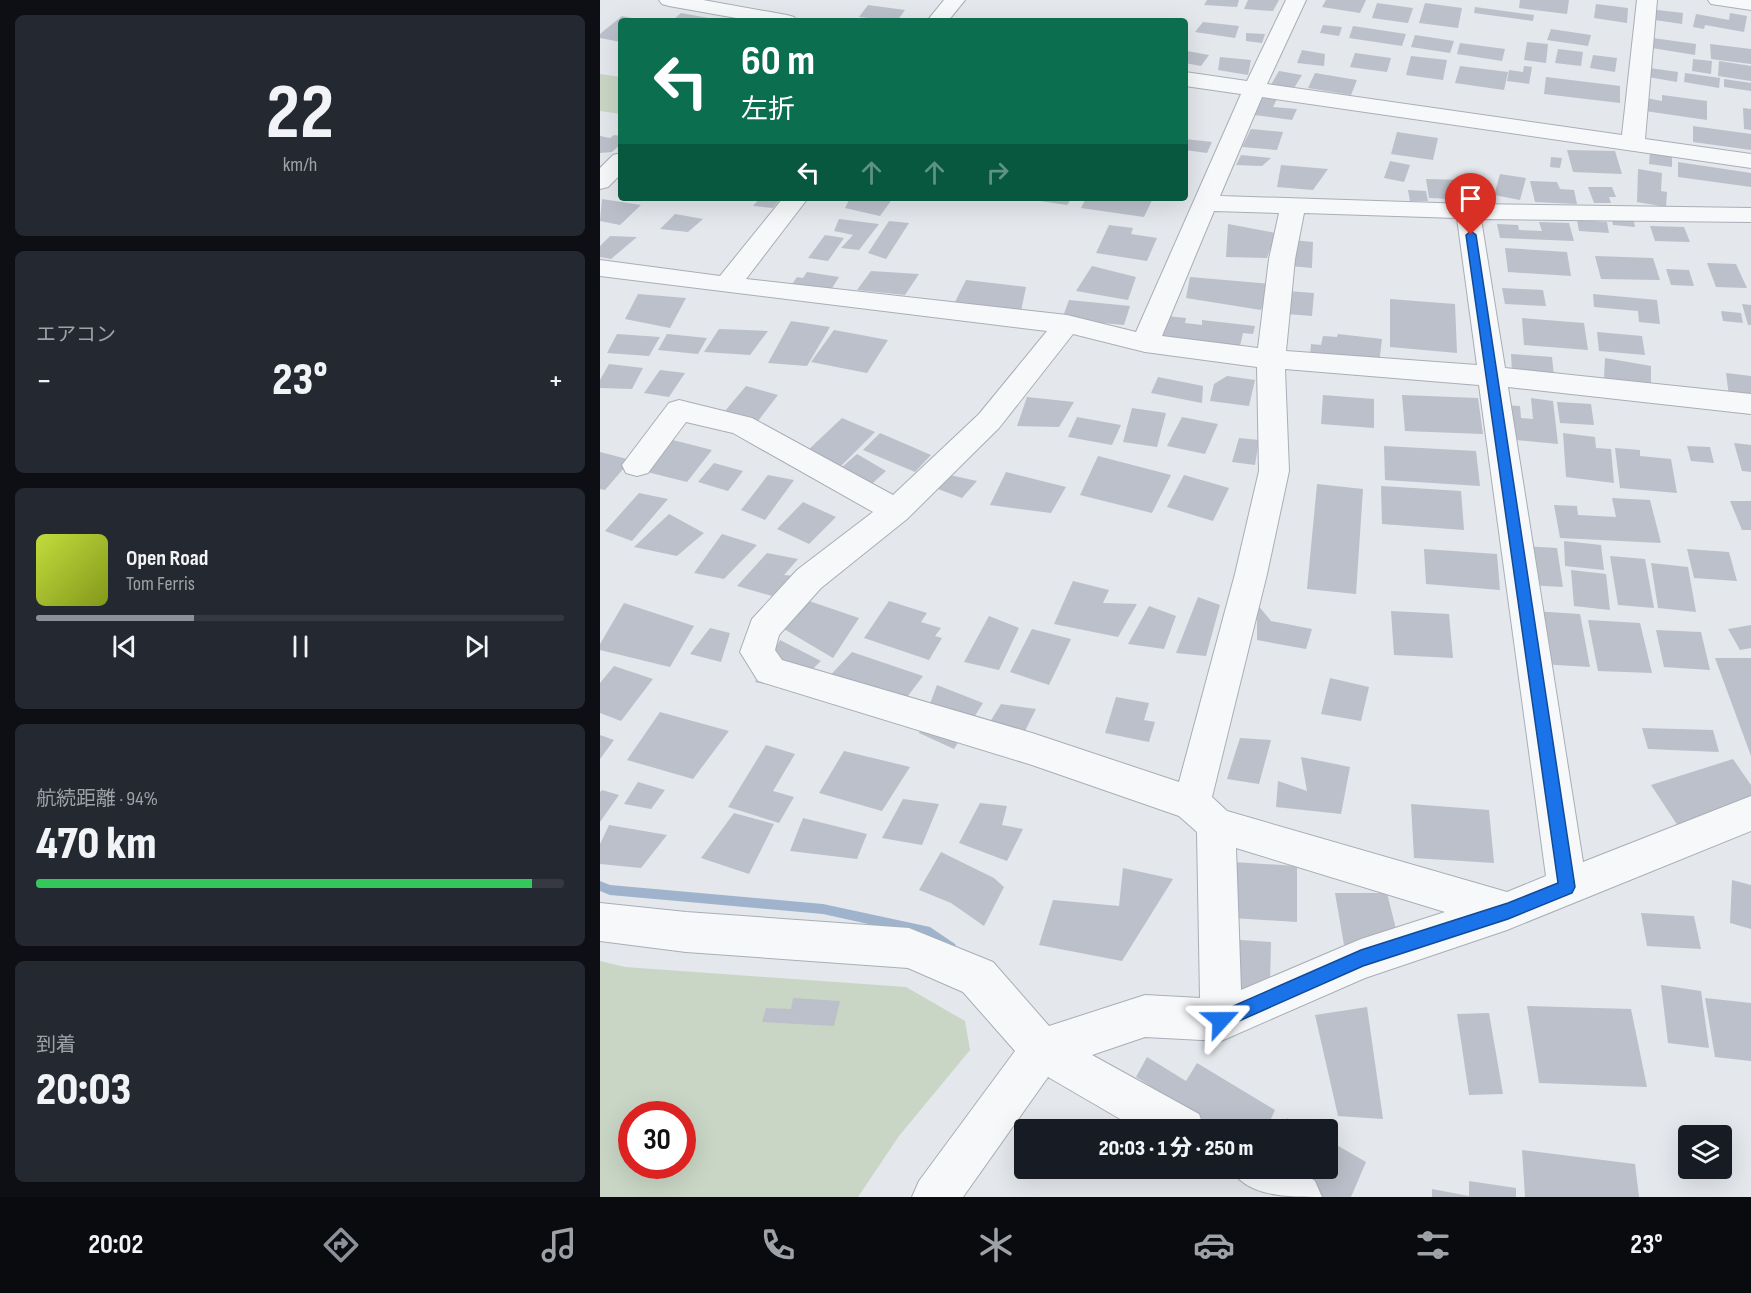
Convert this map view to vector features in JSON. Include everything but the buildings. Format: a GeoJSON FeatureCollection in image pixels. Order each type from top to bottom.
{"type":"FeatureCollection","features":[{"type":"Feature","properties":{"kind":"street"},"geometry":{"type":"LineString","coordinates":[[669,0],[754,18]]}},
{"type":"Feature","properties":{"kind":"street"},"geometry":{"type":"LineString","coordinates":[[760,18],[778,0]]}},
{"type":"Feature","properties":{"kind":"street"},"geometry":{"type":"LineString","coordinates":[[940,18],[955,0]]}},
{"type":"Feature","properties":{"kind":"street"},"geometry":{"type":"LineString","coordinates":[[1145,343],[1208,203],[1253,88],[1296,0]]}},
{"type":"Feature","properties":{"kind":"street"},"geometry":{"type":"LineString","coordinates":[[1633,144],[1647,0]]}},
{"type":"Feature","properties":{"kind":"street"},"geometry":{"type":"LineString","coordinates":[[1718,0],[1751,4]]}},
{"type":"Feature","properties":{"kind":"street"},"geometry":{"type":"LineString","coordinates":[[1188,79],[1751,162]]}},
{"type":"Feature","properties":{"kind":"street"},"geometry":{"type":"LineString","coordinates":[[600,182],[618,163]]}},
{"type":"Feature","properties":{"kind":"street"},"geometry":{"type":"LineString","coordinates":[[727,285],[794,201]]}},
{"type":"Feature","properties":{"kind":"street"},"geometry":{"type":"LineString","coordinates":[[1208,203],[1468,211],[1751,215]]}},
{"type":"Feature","properties":{"kind":"street"},"geometry":{"type":"LineString","coordinates":[[1221,1020],[1204,814],[1251,574],[1274,471],[1271,359],[1282,259],[1293,206]]}},
{"type":"Feature","properties":{"kind":"street"},"geometry":{"type":"LineString","coordinates":[[1468,211],[1567,887]]}},
{"type":"Feature","properties":{"kind":"street"},"geometry":{"type":"LineString","coordinates":[[600,268],[1067,324],[1145,343],[1271,359],[1493,376],[1751,404]]}},
{"type":"Feature","properties":{"kind":"street"},"geometry":{"type":"LineString","coordinates":[[1067,324],[989,421],[896,511],[810,579],[764,629],[757,652],[770,671],[1032,749],[1204,814],[1508,911]]}},
{"type":"Feature","properties":{"kind":"street"},"geometry":{"type":"LineString","coordinates":[[637,465],[679,410],[742,425],[896,511]]}},
{"type":"Feature","properties":{"kind":"street"},"geometry":{"type":"LineString","coordinates":[[935,1197],[1042,1050],[1145,1017],[1221,1020],[1361,958],[1508,911],[1751,813]]}},
{"type":"Feature","properties":{"kind":"street"},"geometry":{"type":"LineString","coordinates":[[600,922],[686,932],[909,948],[978,977],[1042,1050],[1164,1119]]}},
{"type":"Feature","properties":{"kind":"street"},"geometry":{"type":"LineString","coordinates":[[1270,1179],[1299,1197]]}},
{"type":"Feature","properties":{"kind":"green space"},"geometry":{"type":"Polygon","coordinates":[[[600,74],[618,77],[618,114],[600,111],[600,74]]]}},
{"type":"Feature","properties":{"kind":"green space"},"geometry":{"type":"Polygon","coordinates":[[[600,961],[625,967],[906,987],[965,1021],[970,1050],[899,1136],[858,1197],[600,1197],[600,961]]]}},
{"type":"Feature","properties":{"kind":"waterway"},"geometry":{"type":"LineString","coordinates":[[600,886],[610,890],[823,909],[930,932],[951,948]]}},
{"type":"Feature","properties":{"kind":"route"},"geometry":{"type":"LineString","coordinates":[[1221,1020],[1361,958],[1508,911],[1567,887],[1471,235]]}}]}
